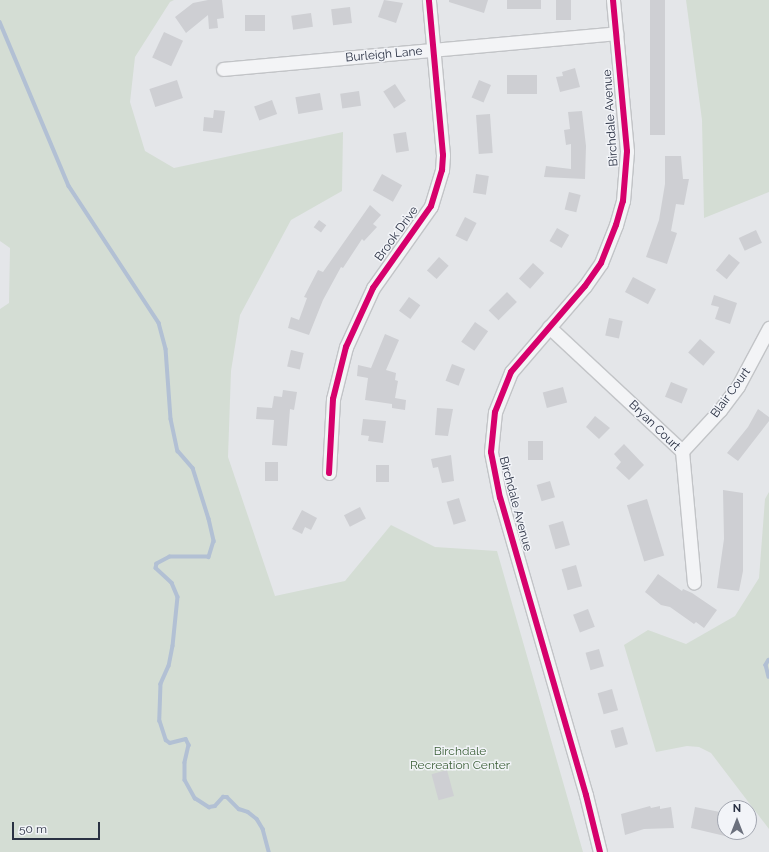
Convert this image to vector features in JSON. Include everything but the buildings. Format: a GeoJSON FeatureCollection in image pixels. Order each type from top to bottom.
{"type":"FeatureCollection","features":[{"type":"Feature","properties":{"kind":"street","name":"Brook Drive"},"geometry":{"type":"LineString","coordinates":[[329,473],[334,399],[349,340],[373,288],[423,219],[438,184],[443,155],[428,0]]}},
{"type":"Feature","properties":{"kind":"street","name":"Birchdale Avenue"},"geometry":{"type":"LineString","coordinates":[[600,852],[586,795],[491,464],[491,436],[502,390],[523,356],[585,286],[600,262],[616,225],[623,201],[627,151],[613,0]]}},
{"type":"Feature","properties":{"kind":"street","name":"Burleigh Lane"},"geometry":{"type":"LineString","coordinates":[[223,69],[616,33]]}},
{"type":"Feature","properties":{"kind":"street","name":"Bryan Court"},"geometry":{"type":"LineString","coordinates":[[549,327],[682,451],[694,582]]}},
{"type":"Feature","properties":{"kind":"street","name":"Blair Court"},"geometry":{"type":"LineString","coordinates":[[682,451],[708,425],[738,386],[769,328]]}},
{"type":"Feature","properties":{"kind":"green space","name":"Birchdale Recreation Center"},"geometry":{"type":"Polygon","coordinates":[[[0,0],[174,0],[170,2],[135,57],[130,102],[145,151],[174,168],[343,132],[342,191],[291,220],[240,315],[231,371],[228,457],[275,596],[345,581],[391,525],[435,547],[497,551],[583,852],[0,852],[0,309],[9,303],[10,248],[0,241],[0,0]]]}},
{"type":"Feature","properties":{"kind":"green space"},"geometry":{"type":"Polygon","coordinates":[[[686,0],[769,0],[769,192],[704,218],[702,120],[686,0]]]}},
{"type":"Feature","properties":{"kind":"green space"},"geometry":{"type":"Polygon","coordinates":[[[769,492],[769,829],[757,813],[757,800],[747,800],[711,753],[699,747],[687,746],[656,752],[624,645],[648,630],[686,644],[735,616],[759,578],[765,499],[769,492]]]}},
{"type":"Feature","properties":{"kind":"waterway"},"geometry":{"type":"LineString","coordinates":[[0,22],[69,186],[159,323],[166,349],[171,419],[178,451],[193,468],[209,519],[214,541],[209,557],[170,557],[157,564],[156,568],[172,583],[178,597],[173,646],[169,666],[161,684],[160,721],[166,740],[170,743],[186,739],[189,745],[185,763],[185,780],[195,798],[209,807],[215,806],[223,797],[227,797],[239,809],[248,812],[257,819],[263,829],[269,852]]}},
{"type":"Feature","properties":{"kind":"waterway"},"geometry":{"type":"LineString","coordinates":[[769,660],[766,665],[769,677]]}},
{"type":"Feature","properties":{"kind":"cycle path"},"geometry":{"type":"LineString","coordinates":[[329,473],[333,399],[346,347],[373,288],[431,206],[442,170],[443,155],[429,0]]}},
{"type":"Feature","properties":{"kind":"cycle path"},"geometry":{"type":"LineString","coordinates":[[600,852],[586,795],[500,498],[491,452],[495,412],[511,372],[585,286],[601,263],[616,225],[623,201],[627,151],[613,0]]}}]}
